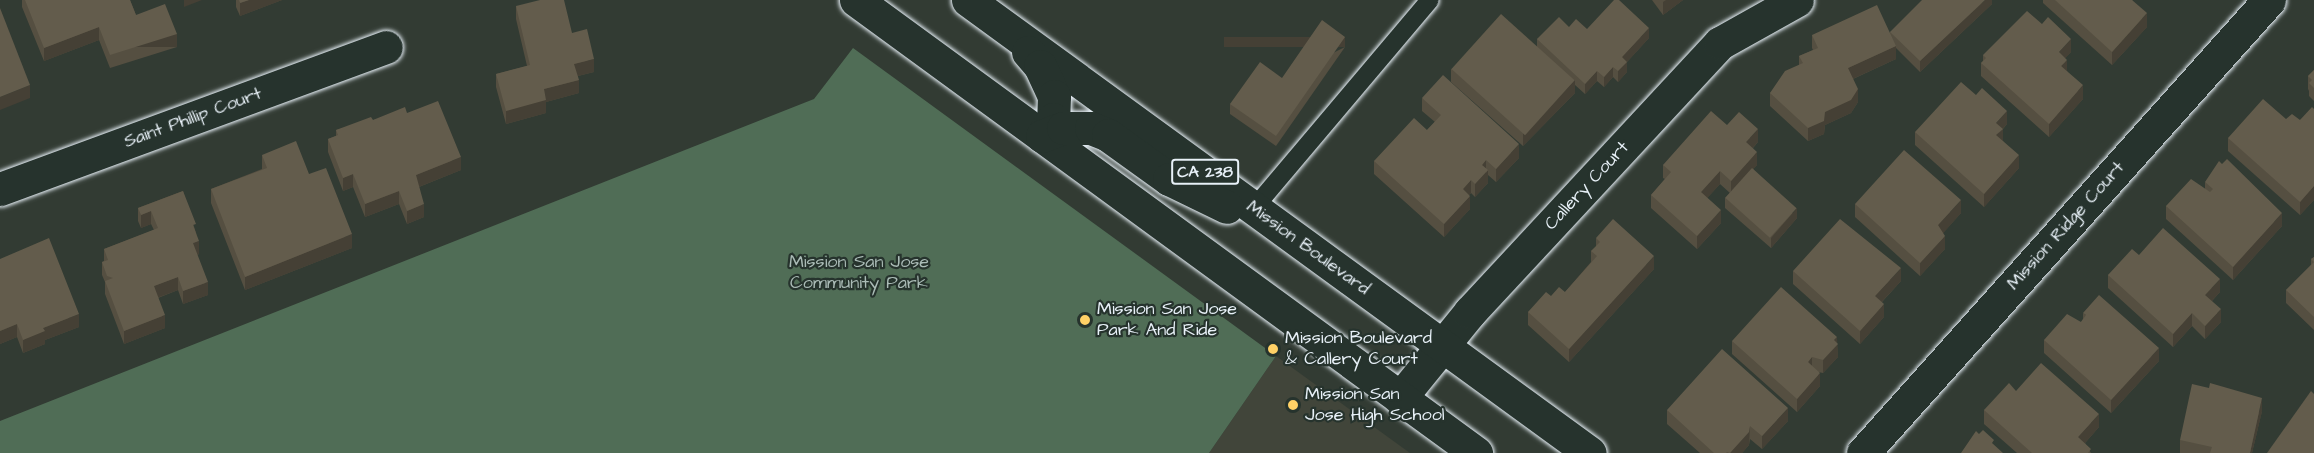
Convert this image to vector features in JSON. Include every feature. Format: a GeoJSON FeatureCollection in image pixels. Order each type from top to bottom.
{"type":"FeatureCollection","features":[{"type":"Feature","properties":{"kind":"main road"},"geometry":{"type":"LineString","coordinates":[[856,0],[1476,453]]}},
{"type":"Feature","properties":{"kind":"main road","name":"Mission Boulevard"},"geometry":{"type":"LineString","coordinates":[[968,0],[1590,453]]}},
{"type":"Feature","properties":{"kind":"main road","name":"Callery Court"},"geometry":{"type":"LineString","coordinates":[[1400,398],[1442,345],[1720,43],[1797,0]]}},
{"type":"Feature","properties":{"kind":"main road","name":"Mission Ridge Court"},"geometry":{"type":"LineString","coordinates":[[1863,453],[2270,0]]}},
{"type":"Feature","properties":{"kind":"main road"},"geometry":{"type":"LineString","coordinates":[[1006,28],[1040,66],[1054,96],[1053,119],[1042,136]]}},
{"type":"Feature","properties":{"kind":"main road","name":"Saint Phillip Court"},"geometry":{"type":"LineString","coordinates":[[0,189],[386,47]]}},
{"type":"Feature","properties":{"kind":"main road"},"geometry":{"type":"LineString","coordinates":[[1042,136],[1062,128],[1091,128],[1108,135],[1169,179],[1304,245]]}},
{"type":"Feature","properties":{"kind":"lane"},"geometry":{"type":"LineString","coordinates":[[1254,208],[1430,0]]}},
{"type":"Feature","properties":{"kind":"shaded area","name":"Mission San Jose High School"},"geometry":{"type":"Polygon","coordinates":[[[1276,356],[1410,453],[1209,453],[1276,356]]]}},
{"type":"Feature","properties":{"kind":"green space","name":"Mission San Jose Community Park"},"geometry":{"type":"Polygon","coordinates":[[[853,48],[1276,356],[1209,453],[0,453],[0,421],[814,99],[853,48]]]}},
{"type":"Feature","properties":{"kind":"building"},"geometry":{"type":"Polygon","coordinates":[[[25,0],[130,0],[136,15],[165,4],[177,34],[110,55],[99,27],[44,48],[25,0]]]}},
{"type":"Feature","properties":{"kind":"building"},"geometry":{"type":"Polygon","coordinates":[[[540,0],[564,0],[572,33],[587,29],[594,59],[574,64],[579,80],[544,89],[546,100],[506,111],[496,74],[530,65],[516,6],[540,0]]]}},
{"type":"Feature","properties":{"kind":"building"},"geometry":{"type":"Polygon","coordinates":[[[1614,0],[1619,0],[1649,28],[1622,57],[1627,62],[1618,71],[1613,67],[1604,77],[1597,71],[1585,84],[1537,39],[1559,17],[1569,27],[1576,19],[1587,29],[1614,0]]]}},
{"type":"Feature","properties":{"kind":"building"},"geometry":{"type":"Polygon","coordinates":[[[1922,0],[1985,0],[1920,61],[1890,32],[1922,0]]]}},
{"type":"Feature","properties":{"kind":"building"},"geometry":{"type":"Polygon","coordinates":[[[2055,0],[2132,0],[2147,13],[2112,52],[2055,0]]]}},
{"type":"Feature","properties":{"kind":"building"},"geometry":{"type":"Polygon","coordinates":[[[1877,5],[1896,46],[1848,68],[1858,89],[1851,100],[1825,112],[1824,121],[1808,128],[1770,93],[1785,71],[1803,63],[1799,56],[1818,48],[1812,35],[1877,5]]]}},
{"type":"Feature","properties":{"kind":"building"},"geometry":{"type":"Polygon","coordinates":[[[0,8],[30,85],[0,97],[0,8]]]}},
{"type":"Feature","properties":{"kind":"building"},"geometry":{"type":"Polygon","coordinates":[[[2027,11],[2042,24],[2048,17],[2071,39],[2059,52],[2067,60],[2061,66],[2083,85],[2049,124],[1981,63],[1986,58],[1983,55],[2027,11]]]}},
{"type":"Feature","properties":{"kind":"building"},"geometry":{"type":"Polygon","coordinates":[[[1501,14],[1575,80],[1525,135],[1451,69],[1501,14]]]}},
{"type":"Feature","properties":{"kind":"building"},"geometry":{"type":"Polygon","coordinates":[[[1322,20],[1345,37],[1276,136],[1230,104],[1260,62],[1282,78],[1322,20]]]}},
{"type":"Feature","properties":{"kind":"building"},"geometry":{"type":"Polygon","coordinates":[[[2314,70],[2314,88],[2309,83],[2312,80],[2308,76],[2314,70]]]}},
{"type":"Feature","properties":{"kind":"building"},"geometry":{"type":"Polygon","coordinates":[[[1443,75],[1519,144],[1496,169],[1486,160],[1482,165],[1488,170],[1475,184],[1471,180],[1463,189],[1470,196],[1444,224],[1374,161],[1414,118],[1427,130],[1441,115],[1422,98],[1443,75]]]}},
{"type":"Feature","properties":{"kind":"building"},"geometry":{"type":"Polygon","coordinates":[[[1961,82],[1976,95],[1982,88],[2007,111],[1996,123],[2003,129],[1996,135],[2019,155],[1984,194],[1915,132],[1961,82]]]}},
{"type":"Feature","properties":{"kind":"building"},"geometry":{"type":"Polygon","coordinates":[[[2263,99],[2286,119],[2292,114],[2300,120],[2312,107],[2314,109],[2314,186],[2300,202],[2228,138],[2263,99]]]}},
{"type":"Feature","properties":{"kind":"building"},"geometry":{"type":"Polygon","coordinates":[[[438,101],[461,157],[416,175],[424,204],[407,211],[399,191],[365,204],[353,174],[343,178],[328,139],[338,135],[336,130],[371,117],[373,120],[405,107],[407,113],[438,101]]]}},
{"type":"Feature","properties":{"kind":"building"},"geometry":{"type":"Polygon","coordinates":[[[1711,111],[1727,125],[1739,112],[1758,129],[1746,142],[1757,152],[1731,181],[1720,171],[1701,192],[1721,210],[1697,236],[1651,195],[1671,172],[1663,165],[1711,111]]]}},
{"type":"Feature","properties":{"kind":"building"},"geometry":{"type":"Polygon","coordinates":[[[296,141],[309,174],[326,168],[352,234],[245,277],[211,189],[267,168],[262,155],[296,141]]]}},
{"type":"Feature","properties":{"kind":"building"},"geometry":{"type":"Polygon","coordinates":[[[1904,150],[1961,200],[1938,225],[1945,236],[1920,263],[1855,204],[1904,150]]]}},
{"type":"Feature","properties":{"kind":"building"},"geometry":{"type":"Polygon","coordinates":[[[2227,159],[2282,213],[2233,267],[2166,206],[2191,179],[2210,192],[2213,189],[2205,182],[2219,161],[2222,164],[2227,159]]]}},
{"type":"Feature","properties":{"kind":"building"},"geometry":{"type":"Polygon","coordinates":[[[1752,168],[1797,208],[1770,238],[1725,198],[1752,168]]]}},
{"type":"Feature","properties":{"kind":"building"},"geometry":{"type":"Polygon","coordinates":[[[183,191],[196,224],[193,225],[199,241],[193,243],[208,282],[183,291],[178,277],[154,286],[165,315],[124,331],[105,281],[113,278],[107,276],[102,262],[108,260],[104,249],[158,228],[151,211],[141,215],[138,208],[183,191]]]}},
{"type":"Feature","properties":{"kind":"building"},"geometry":{"type":"Polygon","coordinates":[[[1613,219],[1654,256],[1569,349],[1528,312],[1546,292],[1551,296],[1559,287],[1565,292],[1597,256],[1591,251],[1600,242],[1596,238],[1613,219]]]}},
{"type":"Feature","properties":{"kind":"building"},"geometry":{"type":"Polygon","coordinates":[[[1840,219],[1901,268],[1875,296],[1884,304],[1860,331],[1793,271],[1840,219]]]}},
{"type":"Feature","properties":{"kind":"building"},"geometry":{"type":"Polygon","coordinates":[[[2163,228],[2220,279],[2205,295],[2221,309],[2205,326],[2192,313],[2173,334],[2108,275],[2132,249],[2139,255],[2163,228]]]}},
{"type":"Feature","properties":{"kind":"building"},"geometry":{"type":"Polygon","coordinates":[[[49,238],[79,314],[43,328],[45,331],[23,340],[17,324],[0,331],[0,259],[49,238]]]}},
{"type":"Feature","properties":{"kind":"building"},"geometry":{"type":"Polygon","coordinates":[[[2314,262],[2314,317],[2286,290],[2314,262]]]}},
{"type":"Feature","properties":{"kind":"building"},"geometry":{"type":"Polygon","coordinates":[[[1781,287],[1837,337],[1834,340],[1838,344],[1823,360],[1812,357],[1808,362],[1820,373],[1797,399],[1732,341],[1781,287]]]}},
{"type":"Feature","properties":{"kind":"building"},"geometry":{"type":"Polygon","coordinates":[[[2099,295],[2159,348],[2111,400],[2044,340],[2067,314],[2081,322],[2086,315],[2083,313],[2099,295]]]}},
{"type":"Feature","properties":{"kind":"building"},"geometry":{"type":"Polygon","coordinates":[[[1722,349],[1788,408],[1762,436],[1750,426],[1749,432],[1730,453],[1714,453],[1667,410],[1722,349]]]}},
{"type":"Feature","properties":{"kind":"building"},"geometry":{"type":"Polygon","coordinates":[[[2041,363],[2099,414],[2078,437],[2091,449],[2088,453],[2032,453],[1984,410],[2009,383],[2016,391],[2041,363]]]}},
{"type":"Feature","properties":{"kind":"building"},"geometry":{"type":"Polygon","coordinates":[[[2210,383],[2262,398],[2250,453],[2210,453],[2212,447],[2180,440],[2192,384],[2209,388],[2210,383]]]}},
{"type":"Feature","properties":{"kind":"building"},"geometry":{"type":"Polygon","coordinates":[[[2311,391],[2314,394],[2314,453],[2267,453],[2311,391]]]}},
{"type":"Feature","properties":{"kind":"building"},"geometry":{"type":"Polygon","coordinates":[[[1983,430],[2003,453],[1961,453],[1976,431],[1979,434],[1983,430]]]}},
{"type":"Feature","properties":{"kind":"place","name":"Mission San Jose Park And Ride"},"geometry":{"type":"Point","coordinates":[1085,320]}},
{"type":"Feature","properties":{"kind":"place","name":"Mission Boulevard & Callery Court"},"geometry":{"type":"Point","coordinates":[1273,349]}},
{"type":"Feature","properties":{"kind":"place","name":"Mission San Jose High School"},"geometry":{"type":"Point","coordinates":[1293,405]}}]}
